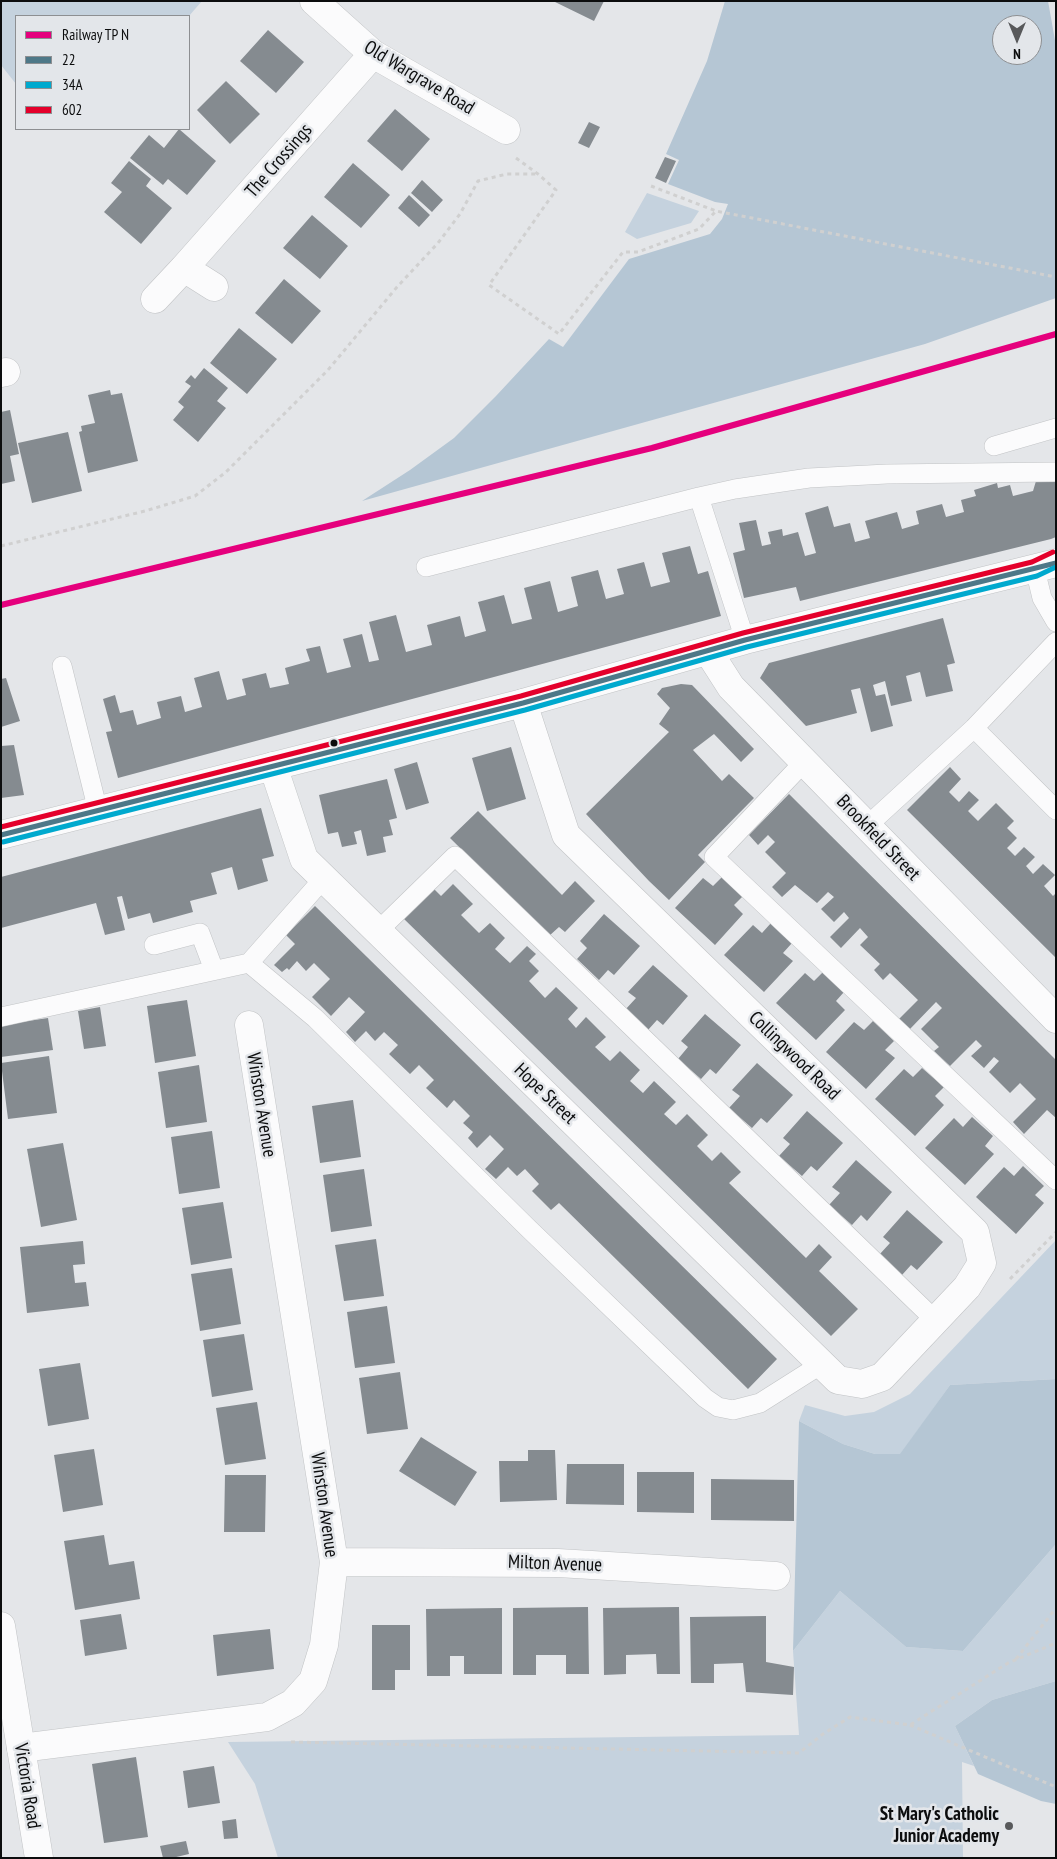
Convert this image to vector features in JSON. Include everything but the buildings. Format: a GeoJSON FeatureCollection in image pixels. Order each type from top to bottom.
{"type":"FeatureCollection","features":[{"type":"Feature","properties":{"kind":"street","name":"Old Wargrave Road"},"geometry":{"type":"LineString","coordinates":[[314,1],[373,54],[506,130]]}},
{"type":"Feature","properties":{"kind":"street","name":"The Crossings"},"geometry":{"type":"LineString","coordinates":[[155,299],[373,54]]}},
{"type":"Feature","properties":{"kind":"street"},"geometry":{"type":"LineString","coordinates":[[184,268],[214,287]]}},
{"type":"Feature","properties":{"kind":"street"},"geometry":{"type":"LineString","coordinates":[[1,835],[522,702],[746,640],[1049,564]]}},
{"type":"Feature","properties":{"kind":"street","name":"Brookfield Street"},"geometry":{"type":"LineString","coordinates":[[708,651],[731,687],[1056,1019]]}},
{"type":"Feature","properties":{"kind":"street","name":"Collingwood Road"},"geometry":{"type":"LineString","coordinates":[[522,702],[566,835],[975,1232],[982,1263],[967,1287],[882,1378],[862,1384]]}},
{"type":"Feature","properties":{"kind":"street","name":"Hope Street"},"geometry":{"type":"LineString","coordinates":[[273,766],[304,859],[820,1364],[838,1380],[862,1384]]}},
{"type":"Feature","properties":{"kind":"street","name":"Winston Avenue"},"geometry":{"type":"LineString","coordinates":[[21,1748],[267,1717],[293,1702],[313,1681],[324,1644],[334,1562],[249,1025]]}},
{"type":"Feature","properties":{"kind":"street","name":"Milton Avenue"},"geometry":{"type":"LineString","coordinates":[[334,1562],[558,1563],[776,1576]]}},
{"type":"Feature","properties":{"kind":"street","name":"Victoria Road"},"geometry":{"type":"LineString","coordinates":[[1,1626],[39,1858]]}},
{"type":"Feature","properties":{"kind":"lane"},"geometry":{"type":"LineString","coordinates":[[994,446],[1056,428]]}},
{"type":"Feature","properties":{"kind":"lane"},"geometry":{"type":"LineString","coordinates":[[426,567],[735,489],[809,478],[887,474],[1056,472]]}},
{"type":"Feature","properties":{"kind":"lane"},"geometry":{"type":"LineString","coordinates":[[699,497],[746,640]]}},
{"type":"Feature","properties":{"kind":"lane"},"geometry":{"type":"LineString","coordinates":[[1049,564],[1042,598],[1056,622]]}},
{"type":"Feature","properties":{"kind":"lane"},"geometry":{"type":"LineString","coordinates":[[867,826],[974,728],[1056,642]]}},
{"type":"Feature","properties":{"kind":"lane"},"geometry":{"type":"LineString","coordinates":[[62,666],[98,811]]}},
{"type":"Feature","properties":{"kind":"lane"},"geometry":{"type":"LineString","coordinates":[[974,728],[1056,810]]}},
{"type":"Feature","properties":{"kind":"lane"},"geometry":{"type":"LineString","coordinates":[[804,762],[714,857],[1056,1180]]}},
{"type":"Feature","properties":{"kind":"lane"},"geometry":{"type":"LineString","coordinates":[[378,931],[455,856],[936,1321]]}},
{"type":"Feature","properties":{"kind":"lane"},"geometry":{"type":"LineString","coordinates":[[1,1017],[250,963],[324,878]]}},
{"type":"Feature","properties":{"kind":"lane"},"geometry":{"type":"LineString","coordinates":[[154,945],[200,933],[214,970]]}},
{"type":"Feature","properties":{"kind":"lane"},"geometry":{"type":"LineString","coordinates":[[250,963],[315,1018],[529,1229],[706,1398],[718,1407],[733,1410],[760,1403],[820,1364]]}},
{"type":"Feature","properties":{"kind":"path"},"geometry":{"type":"LineString","coordinates":[[506,130],[508,153],[538,174],[556,190],[488,285],[559,334],[623,252],[638,252],[699,229],[716,211]]}},
{"type":"Feature","properties":{"kind":"path"},"geometry":{"type":"LineString","coordinates":[[1,546],[145,511],[195,496],[226,472],[328,370],[397,287],[438,243],[460,214],[478,181],[507,174],[538,174]]}},
{"type":"Feature","properties":{"kind":"path"},"geometry":{"type":"LineString","coordinates":[[651,186],[716,211],[1056,277]]}},
{"type":"Feature","properties":{"kind":"path"},"geometry":{"type":"LineString","coordinates":[[1015,1660],[1056,1608]]}},
{"type":"Feature","properties":{"kind":"path"},"geometry":{"type":"LineString","coordinates":[[910,1724],[1015,1660],[1056,1643]]}},
{"type":"Feature","properties":{"kind":"path"},"geometry":{"type":"LineString","coordinates":[[267,1717],[286,1741],[799,1753],[850,1717],[910,1724],[1056,1787]]}},
{"type":"Feature","properties":{"kind":"shaded area"},"geometry":{"type":"Polygon","coordinates":[[[1,1],[202,1],[190,15],[15,15],[15,83],[1,65],[1,1]]]}},
{"type":"Feature","properties":{"kind":"shaded area"},"geometry":{"type":"Polygon","coordinates":[[[725,1],[1048,1],[1056,46],[1056,298],[925,344],[362,501],[410,470],[454,438],[549,339],[563,347],[629,259],[710,234],[722,219],[728,204],[715,202],[668,184],[679,160],[666,154],[707,61],[725,1]]]}},
{"type":"Feature","properties":{"kind":"shaded area"},"geometry":{"type":"Polygon","coordinates":[[[647,193],[699,211],[691,223],[637,239],[625,232],[647,193]]]}},
{"type":"Feature","properties":{"kind":"shaded area"},"geometry":{"type":"Polygon","coordinates":[[[1056,1240],[1056,1379],[950,1385],[901,1454],[875,1454],[843,1444],[799,1421],[805,1405],[845,1416],[874,1412],[910,1394],[1056,1240]]]}},
{"type":"Feature","properties":{"kind":"shaded area"},"geometry":{"type":"Polygon","coordinates":[[[1056,1379],[1056,1544],[963,1651],[906,1647],[840,1591],[793,1651],[799,1421],[843,1444],[875,1454],[900,1454],[950,1385],[1056,1379]]]}},
{"type":"Feature","properties":{"kind":"shaded area"},"geometry":{"type":"Polygon","coordinates":[[[1056,1544],[1056,1681],[992,1700],[955,1726],[974,1766],[962,1762],[963,1858],[278,1858],[255,1784],[228,1742],[799,1735],[793,1651],[840,1591],[906,1647],[963,1651],[1056,1544]]]}},
{"type":"Feature","properties":{"kind":"shaded area"},"geometry":{"type":"Polygon","coordinates":[[[1056,1681],[1056,1804],[1041,1801],[978,1774],[955,1726],[992,1700],[1056,1681]]]}},
{"type":"Feature","properties":{"kind":"transit line"},"geometry":{"type":"LineString","coordinates":[[1,605],[652,448],[1056,334]]}},
{"type":"Feature","properties":{"kind":"transit line","name":"602"},"geometry":{"type":"LineString","coordinates":[[1,827],[521,696],[743,633],[1032,562],[1053,552]]}},
{"type":"Feature","properties":{"kind":"transit line","name":"22"},"geometry":{"type":"LineString","coordinates":[[1,835],[523,703],[745,640],[1056,563]]}},
{"type":"Feature","properties":{"kind":"transit line","name":"34A"},"geometry":{"type":"LineString","coordinates":[[3,842],[525,710],[747,647],[1037,576],[1056,567]]}},
{"type":"Feature","properties":{"kind":"place","name":"St Mary's Catholic Junior Academy"},"geometry":{"type":"Point","coordinates":[1009,1826]}}]}
